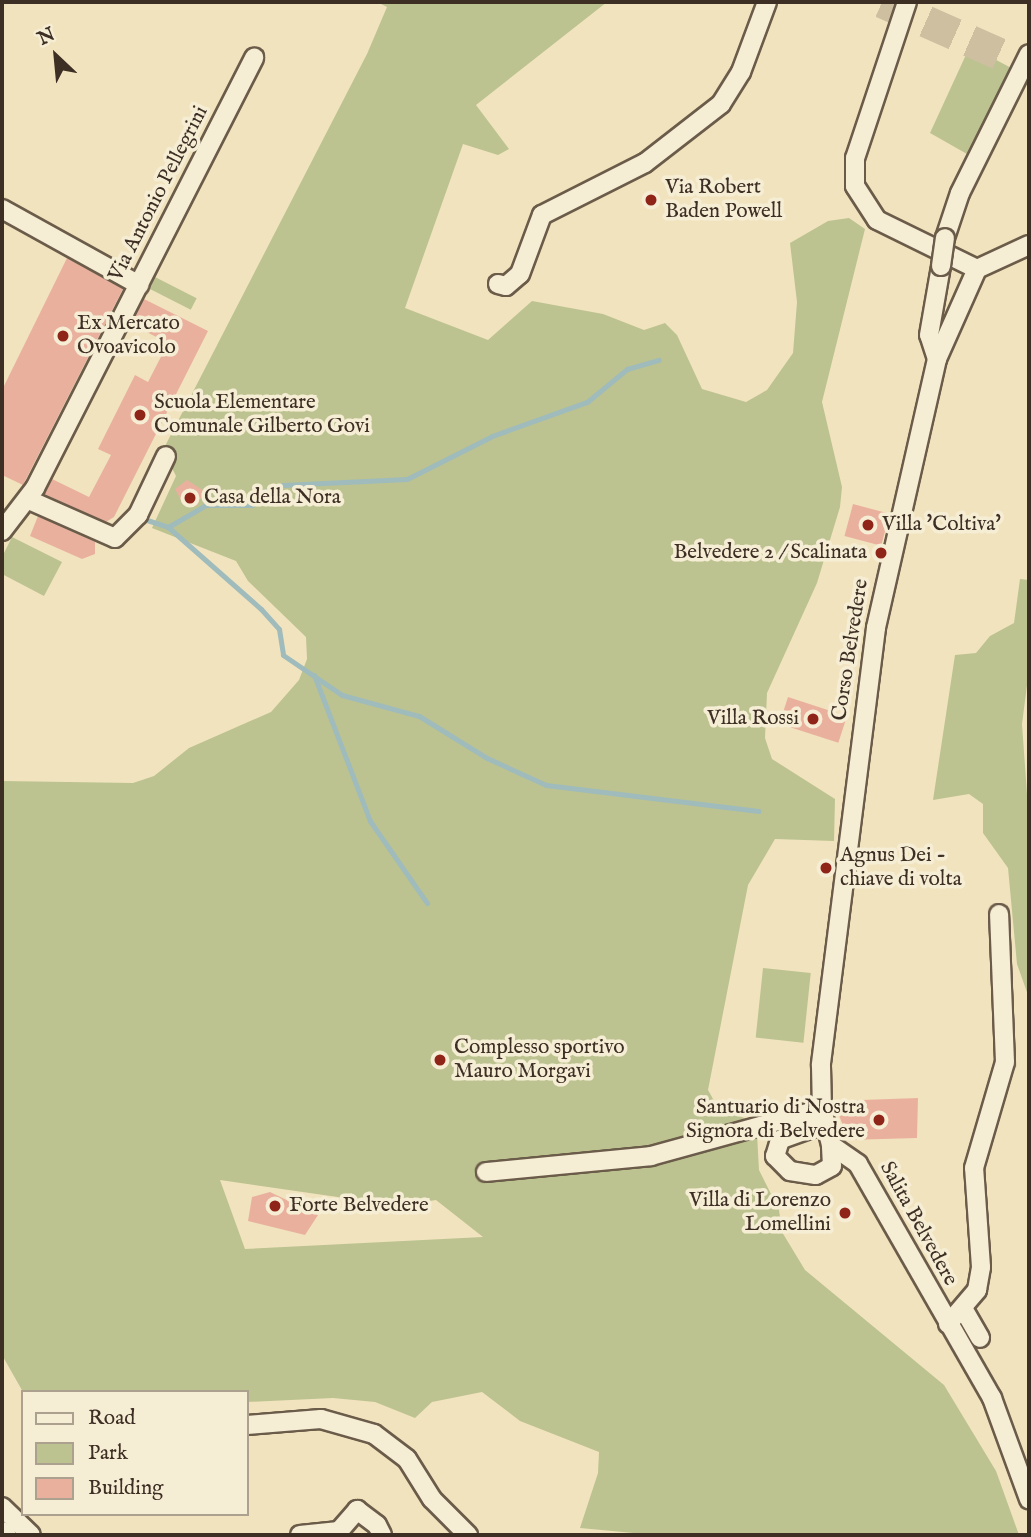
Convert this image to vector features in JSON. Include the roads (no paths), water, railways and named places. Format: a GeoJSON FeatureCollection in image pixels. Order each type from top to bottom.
{"type":"FeatureCollection","features":[{"type":"Feature","properties":{"kind":"street"},"geometry":{"type":"LineString","coordinates":[[498,284],[506,286],[520,274],[542,215],[645,163],[721,104],[741,72],[767,2]]}},
{"type":"Feature","properties":{"kind":"street"},"geometry":{"type":"LineString","coordinates":[[907,2],[855,158],[855,186],[877,220],[977,269],[1029,245]]}},
{"type":"Feature","properties":{"kind":"street"},"geometry":{"type":"LineString","coordinates":[[937,359],[929,335],[945,238],[966,181],[1029,54]]}},
{"type":"Feature","properties":{"kind":"street","name":"Via Antonio Pellegrini"},"geometry":{"type":"LineString","coordinates":[[2,531],[29,500],[254,58]]}},
{"type":"Feature","properties":{"kind":"street"},"geometry":{"type":"LineString","coordinates":[[2,209],[139,285]]}},
{"type":"Feature","properties":{"kind":"street","name":"Corso Belvedere"},"geometry":{"type":"LineString","coordinates":[[837,1147],[822,1109],[821,1066],[876,628],[937,359],[977,269]]}},
{"type":"Feature","properties":{"kind":"street"},"geometry":{"type":"LineString","coordinates":[[29,500],[115,538],[138,515],[166,456]]}},
{"type":"Feature","properties":{"kind":"street","name":"Salita Belvedere"},"geometry":{"type":"LineString","coordinates":[[948,1324],[964,1310],[977,1290],[981,1266],[974,1168],[1005,1062],[999,914]]}},
{"type":"Feature","properties":{"kind":"street"},"geometry":{"type":"LineString","coordinates":[[822,1109],[815,1127],[780,1140],[775,1156],[790,1171],[816,1175],[832,1166],[837,1147]]}},
{"type":"Feature","properties":{"kind":"street"},"geometry":{"type":"LineString","coordinates":[[486,1172],[643,1157],[822,1109]]}},
{"type":"Feature","properties":{"kind":"street","name":"Salita Belvedere"},"geometry":{"type":"LineString","coordinates":[[837,1147],[858,1164],[992,1398],[1029,1499]]}},
{"type":"Feature","properties":{"kind":"street"},"geometry":{"type":"LineString","coordinates":[[964,1310],[980,1338]]}},
{"type":"Feature","properties":{"kind":"street"},"geometry":{"type":"LineString","coordinates":[[248,1425],[321,1419],[374,1434],[407,1459],[432,1499],[468,1535]]}},
{"type":"Feature","properties":{"kind":"street"},"geometry":{"type":"LineString","coordinates":[[2,1507],[31,1535]]}},
{"type":"Feature","properties":{"kind":"street"},"geometry":{"type":"LineString","coordinates":[[300,1535],[344,1533],[351,1512],[361,1511],[382,1535]]}},
{"type":"Feature","properties":{"kind":"street"},"geometry":{"type":"LineString","coordinates":[[2,1531],[7,1535]]}},
{"type":"Feature","properties":{"kind":"waterway"},"geometry":{"type":"LineString","coordinates":[[168,527],[206,505],[252,505],[263,492],[283,485],[407,479],[492,436],[587,402],[627,369],[659,360]]}},
{"type":"Feature","properties":{"kind":"waterway"},"geometry":{"type":"LineString","coordinates":[[147,520],[168,527],[261,609],[279,629],[283,655],[342,695],[419,716],[487,758],[546,785],[758,811]]}},
{"type":"Feature","properties":{"kind":"waterway"},"geometry":{"type":"LineString","coordinates":[[314,675],[370,821],[427,903]]}},
{"type":"Feature","properties":{"kind":"tunnel"},"geometry":{"type":"LineString","coordinates":[[882,2],[1029,67]]}},
{"type":"Feature","properties":{"kind":"place","name":"Via Robert Baden Powell"},"geometry":{"type":"Point","coordinates":[651,200]}},
{"type":"Feature","properties":{"kind":"place","name":"Ex Mercato Ovoavicolo"},"geometry":{"type":"Point","coordinates":[63,336]}},
{"type":"Feature","properties":{"kind":"place","name":"Scuola Elementare Comunale Gilberto Govi"},"geometry":{"type":"Point","coordinates":[140,415]}},
{"type":"Feature","properties":{"kind":"place","name":"Casa della Nora"},"geometry":{"type":"Point","coordinates":[190,498]}},
{"type":"Feature","properties":{"kind":"place","name":"Villa 'Coltiva'"},"geometry":{"type":"Point","coordinates":[868,525]}},
{"type":"Feature","properties":{"kind":"place","name":"Belvedere 2 / Scalinata"},"geometry":{"type":"Point","coordinates":[881,553]}},
{"type":"Feature","properties":{"kind":"place","name":"Villa Rossi"},"geometry":{"type":"Point","coordinates":[813,719]}},
{"type":"Feature","properties":{"kind":"place","name":"Agnus Dei - chiave di volta"},"geometry":{"type":"Point","coordinates":[826,868]}},
{"type":"Feature","properties":{"kind":"place","name":"Complesso sportivo Mauro Morgavi"},"geometry":{"type":"Point","coordinates":[440,1060]}},
{"type":"Feature","properties":{"kind":"place","name":"Santuario di Nostra Signora di Belvedere"},"geometry":{"type":"Point","coordinates":[879,1120]}},
{"type":"Feature","properties":{"kind":"place","name":"Forte Belvedere"},"geometry":{"type":"Point","coordinates":[275,1206]}},
{"type":"Feature","properties":{"kind":"place","name":"Villa di Lorenzo Lomellini"},"geometry":{"type":"Point","coordinates":[845,1213]}}]}
